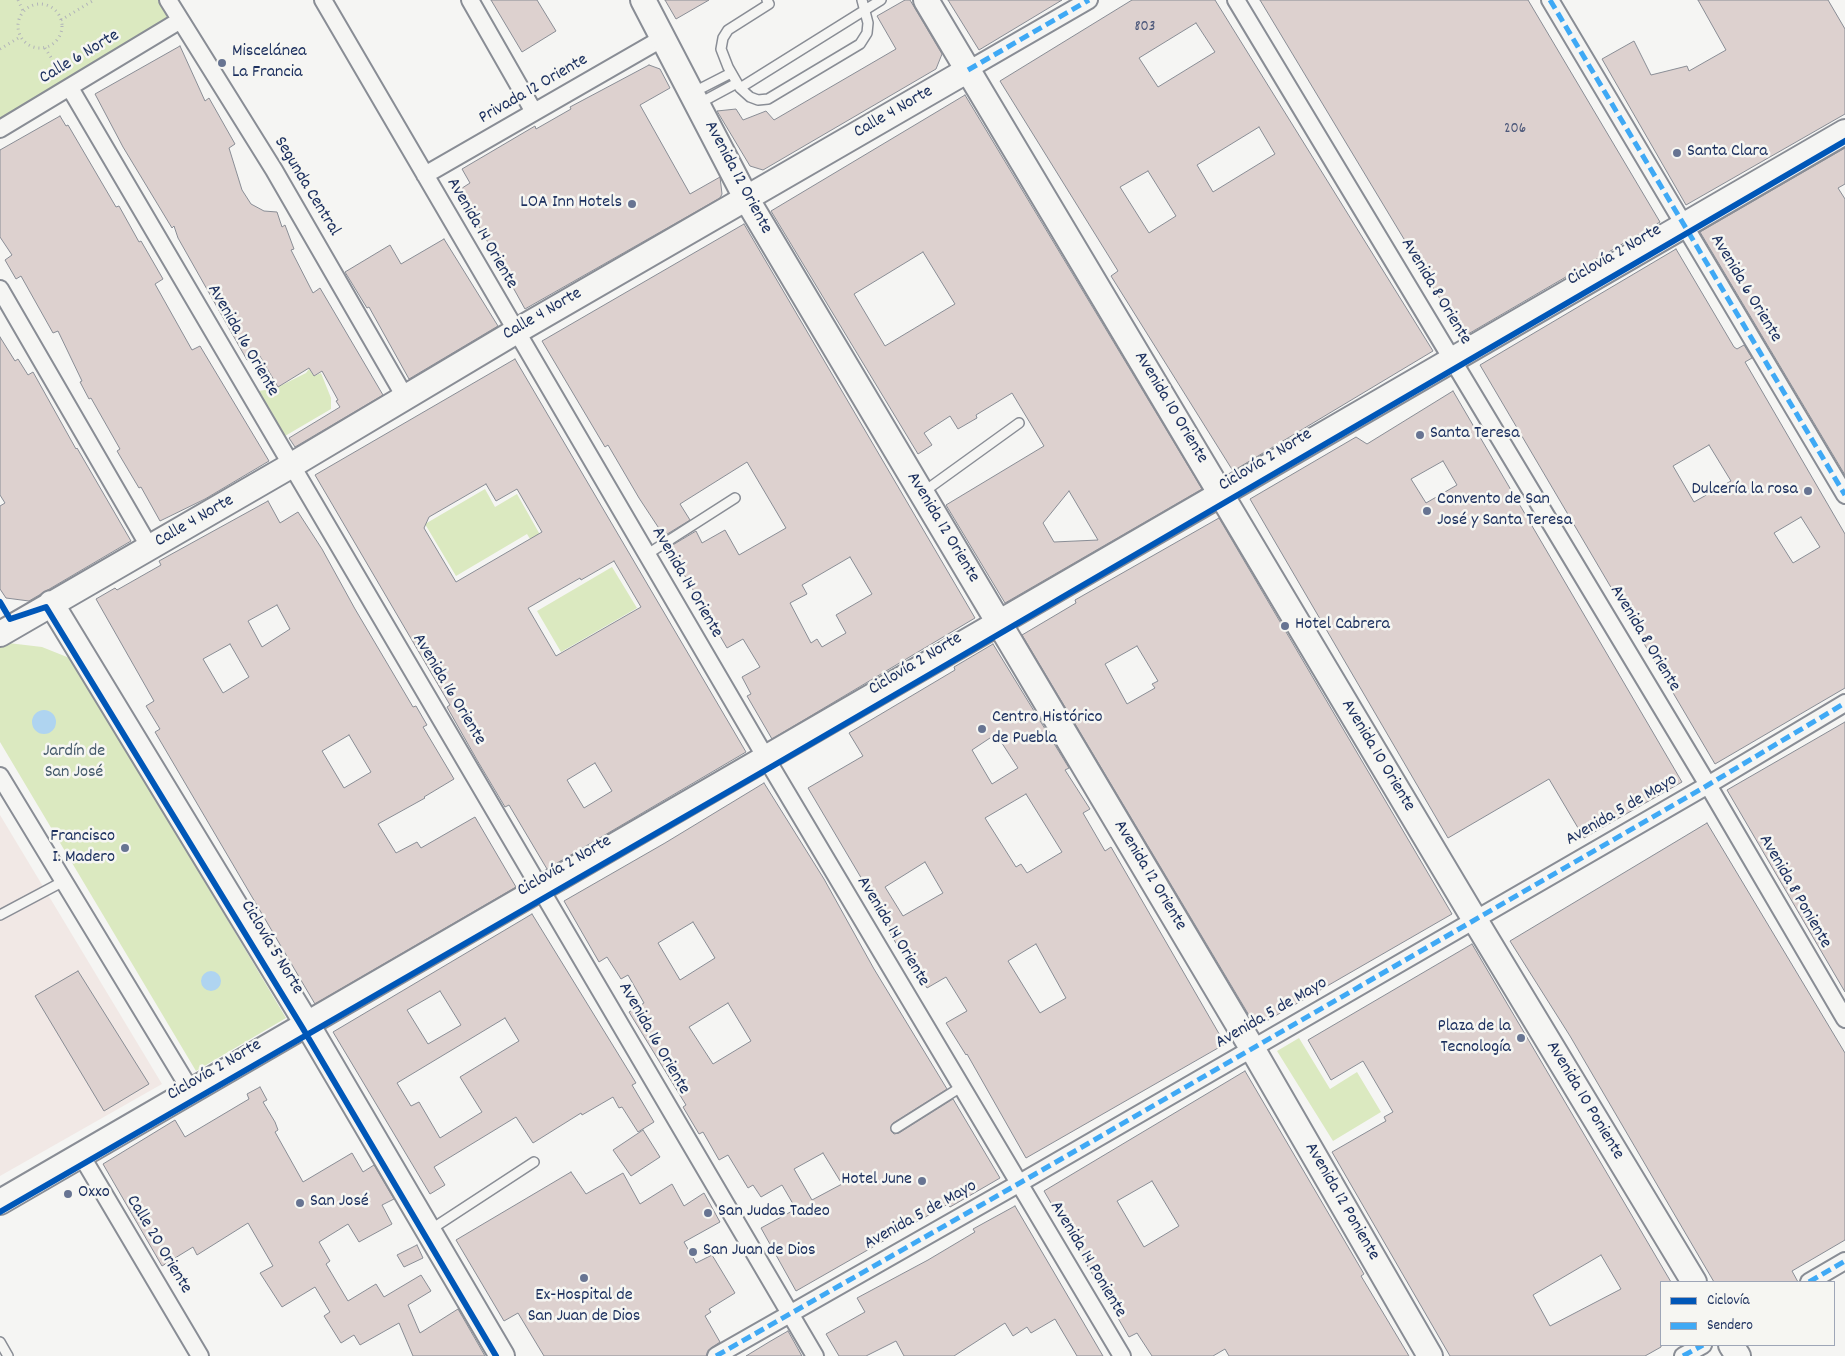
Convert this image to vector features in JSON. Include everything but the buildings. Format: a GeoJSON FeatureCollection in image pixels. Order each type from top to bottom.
{"type":"FeatureCollection","features":[{"type":"Feature","properties":{"kind":"street","name":"Segunda Central"},"geometry":{"type":"LineString","coordinates":[[168,0],[274,170],[405,398]]}},
{"type":"Feature","properties":{"kind":"street","name":"Avenida 14 Oriente"},"geometry":{"type":"LineString","coordinates":[[323,0],[515,332],[1018,1184]]}},
{"type":"Feature","properties":{"kind":"street"},"geometry":{"type":"LineString","coordinates":[[470,0],[534,112]]}},
{"type":"Feature","properties":{"kind":"street","name":"Avenida 12 Oriente"},"geometry":{"type":"LineString","coordinates":[[643,0],[746,198],[1252,1048]]}},
{"type":"Feature","properties":{"kind":"street","name":"Avenida 10 Oriente"},"geometry":{"type":"LineString","coordinates":[[926,0],[1474,920]]}},
{"type":"Feature","properties":{"kind":"street","name":"Calle 4 Norte"},"geometry":{"type":"LineString","coordinates":[[1,630],[150,548],[515,332],[1089,0]]}},
{"type":"Feature","properties":{"kind":"street","name":"Avenida 8 Oriente"},"geometry":{"type":"LineString","coordinates":[[1236,0],[1708,785]]}},
{"type":"Feature","properties":{"kind":"street","name":"Avenida 6 Oriente"},"geometry":{"type":"LineString","coordinates":[[1550,0],[1845,495]]}},
{"type":"Feature","properties":{"kind":"street","name":"Calle 6 Norte"},"geometry":{"type":"LineString","coordinates":[[0,128],[70,88],[179,20]]}},
{"type":"Feature","properties":{"kind":"street","name":"Privada 12 Oriente"},"geometry":{"type":"LineString","coordinates":[[425,175],[663,38]]}},
{"type":"Feature","properties":{"kind":"street","name":"Avenida 16 Oriente"},"geometry":{"type":"LineString","coordinates":[[70,88],[542,888],[815,1356]]}},
{"type":"Feature","properties":{"kind":"street"},"geometry":{"type":"LineString","coordinates":[[0,1202],[1845,132]]}},
{"type":"Feature","properties":{"kind":"street"},"geometry":{"type":"LineString","coordinates":[[0,289],[150,548]]}},
{"type":"Feature","properties":{"kind":"street"},"geometry":{"type":"LineString","coordinates":[[51,603],[308,1024],[502,1356]]}},
{"type":"Feature","properties":{"kind":"street","name":"Avenida 5 de Mayo"},"geometry":{"type":"LineString","coordinates":[[716,1356],[789,1312],[1018,1184],[1708,785],[1845,703]]}},
{"type":"Feature","properties":{"kind":"street"},"geometry":{"type":"LineString","coordinates":[[0,776],[191,1091]]}},
{"type":"Feature","properties":{"kind":"street","name":"Avenida 8 Poniente"},"geometry":{"type":"LineString","coordinates":[[1708,785],[1845,1019]]}},
{"type":"Feature","properties":{"kind":"street","name":"Avenida 10 Poniente"},"geometry":{"type":"LineString","coordinates":[[1474,920],[1693,1281]]}},
{"type":"Feature","properties":{"kind":"street","name":"Avenida 12 Poniente"},"geometry":{"type":"LineString","coordinates":[[1252,1048],[1430,1356]]}},
{"type":"Feature","properties":{"kind":"street","name":"Calle 20 Oriente"},"geometry":{"type":"LineString","coordinates":[[81,1155],[200,1356]]}},
{"type":"Feature","properties":{"kind":"street","name":"Avenida 14 Poniente"},"geometry":{"type":"LineString","coordinates":[[1018,1184],[1122,1356]]}},
{"type":"Feature","properties":{"kind":"street"},"geometry":{"type":"LineString","coordinates":[[1811,1281],[1845,1261]]}},
{"type":"Feature","properties":{"kind":"street"},"geometry":{"type":"LineString","coordinates":[[1684,1356],[1701,1346]]}},
{"type":"Feature","properties":{"kind":"lane"},"geometry":{"type":"LineString","coordinates":[[767,0],[769,4],[728,30],[722,38],[723,57],[738,86],[750,97],[758,100],[768,99],[860,44],[866,33],[868,23],[862,0]]}},
{"type":"Feature","properties":{"kind":"lane"},"geometry":{"type":"LineString","coordinates":[[695,98],[738,86],[881,0]]}},
{"type":"Feature","properties":{"kind":"lane"},"geometry":{"type":"LineString","coordinates":[[695,98],[731,73]]}},
{"type":"Feature","properties":{"kind":"lane"},"geometry":{"type":"LineString","coordinates":[[922,494],[1019,423]]}},
{"type":"Feature","properties":{"kind":"lane"},"geometry":{"type":"LineString","coordinates":[[646,555],[735,498]]}},
{"type":"Feature","properties":{"kind":"lane"},"geometry":{"type":"LineString","coordinates":[[0,915],[64,881]]}},
{"type":"Feature","properties":{"kind":"lane"},"geometry":{"type":"LineString","coordinates":[[896,1128],[960,1087]]}},
{"type":"Feature","properties":{"kind":"lane"},"geometry":{"type":"LineString","coordinates":[[429,1231],[534,1162]]}},
{"type":"Feature","properties":{"kind":"lane"},"geometry":{"type":"LineString","coordinates":[[0,1342],[8,1356]]}},
{"type":"Feature","properties":{"kind":"path"},"geometry":{"type":"LineString","coordinates":[[18,0],[24,11]]}},
{"type":"Feature","properties":{"kind":"path"},"geometry":{"type":"LineString","coordinates":[[62,20],[94,0]]}},
{"type":"Feature","properties":{"kind":"path"},"geometry":{"type":"LineString","coordinates":[[45,4],[58,13],[62,20],[61,35],[56,41],[45,48],[31,47],[20,38],[18,24],[24,11],[30,6],[45,4]]}},
{"type":"Feature","properties":{"kind":"path"},"geometry":{"type":"LineString","coordinates":[[0,49],[20,38]]}},
{"type":"Feature","properties":{"kind":"path"},"geometry":{"type":"LineString","coordinates":[[45,48],[70,88]]}},
{"type":"Feature","properties":{"kind":"shaded area"},"geometry":{"type":"Polygon","coordinates":[[[0,815],[162,1084],[0,1176],[0,815]]]}},
{"type":"Feature","properties":{"kind":"green space"},"geometry":{"type":"Polygon","coordinates":[[[0,0],[158,0],[171,23],[0,122],[0,0]]]}},
{"type":"Feature","properties":{"kind":"green space"},"geometry":{"type":"Polygon","coordinates":[[[309,369],[314,376],[321,373],[331,398],[331,409],[285,436],[259,391],[276,388],[306,373],[309,369]]]}},
{"type":"Feature","properties":{"kind":"green space"},"geometry":{"type":"Polygon","coordinates":[[[485,489],[495,507],[517,494],[543,540],[538,552],[527,534],[456,576],[425,524],[485,489]]]}},
{"type":"Feature","properties":{"kind":"green space"},"geometry":{"type":"Polygon","coordinates":[[[612,567],[637,608],[561,652],[537,611],[612,567]]]}},
{"type":"Feature","properties":{"kind":"green space","name":"Jardín de San José"},"geometry":{"type":"Polygon","coordinates":[[[0,642],[42,647],[72,659],[286,1018],[196,1071],[0,742],[0,642]]]}},
{"type":"Feature","properties":{"kind":"green space"},"geometry":{"type":"Polygon","coordinates":[[[1299,1038],[1330,1089],[1357,1072],[1381,1112],[1333,1141],[1277,1051],[1299,1038]]]}},
{"type":"Feature","properties":{"kind":"water"},"geometry":{"type":"Polygon","coordinates":[[[44,710],[53,713],[56,722],[53,731],[44,734],[35,731],[32,722],[35,713],[44,710]]]}},
{"type":"Feature","properties":{"kind":"water"},"geometry":{"type":"Polygon","coordinates":[[[211,971],[218,974],[221,981],[218,988],[211,991],[204,988],[201,981],[204,974],[211,971]]]}},
{"type":"Feature","properties":{"kind":"marked path"},"geometry":{"type":"LineString","coordinates":[[968,70],[1089,0]]}},
{"type":"Feature","properties":{"kind":"marked path"},"geometry":{"type":"LineString","coordinates":[[1550,0],[1845,495]]}},
{"type":"Feature","properties":{"kind":"marked path"},"geometry":{"type":"LineString","coordinates":[[716,1356],[1018,1184],[1708,785],[1845,703]]}},
{"type":"Feature","properties":{"kind":"marked path"},"geometry":{"type":"LineString","coordinates":[[1811,1281],[1845,1261]]}},
{"type":"Feature","properties":{"kind":"marked path"},"geometry":{"type":"LineString","coordinates":[[1683,1356],[1701,1346]]}},
{"type":"Feature","properties":{"kind":"cycle path","name":"Ciclovía 2 Norte"},"geometry":{"type":"LineString","coordinates":[[0,1212],[771,767],[1845,141]]}},
{"type":"Feature","properties":{"kind":"cycle path","name":"Ciclovía 5 Norte"},"geometry":{"type":"LineString","coordinates":[[0,602],[10,619],[46,607],[302,1027],[496,1356]]}},
{"type":"Feature","properties":{"kind":"place","name":"Miscelánea La Francia"},"geometry":{"type":"Point","coordinates":[222,63]}},
{"type":"Feature","properties":{"kind":"place","name":"Santa Clara"},"geometry":{"type":"Point","coordinates":[1677,153]}},
{"type":"Feature","properties":{"kind":"place","name":"LOA Inn Hotels"},"geometry":{"type":"Point","coordinates":[632,204]}},
{"type":"Feature","properties":{"kind":"place","name":"Santa Teresa"},"geometry":{"type":"Point","coordinates":[1420,435]}},
{"type":"Feature","properties":{"kind":"place","name":"Dulcería la rosa"},"geometry":{"type":"Point","coordinates":[1808,491]}},
{"type":"Feature","properties":{"kind":"place","name":"Convento de San José y Santa Teresa"},"geometry":{"type":"Point","coordinates":[1427,511]}},
{"type":"Feature","properties":{"kind":"place","name":"Hotel Cabrera"},"geometry":{"type":"Point","coordinates":[1285,626]}},
{"type":"Feature","properties":{"kind":"place","name":"Centro Histórico de Puebla"},"geometry":{"type":"Point","coordinates":[982,729]}},
{"type":"Feature","properties":{"kind":"place","name":"Francisco I. Madero"},"geometry":{"type":"Point","coordinates":[125,848]}},
{"type":"Feature","properties":{"kind":"place","name":"Plaza de la Tecnología"},"geometry":{"type":"Point","coordinates":[1521,1038]}},
{"type":"Feature","properties":{"kind":"place","name":"Hotel June"},"geometry":{"type":"Point","coordinates":[922,1181]}},
{"type":"Feature","properties":{"kind":"place","name":"Oxxo"},"geometry":{"type":"Point","coordinates":[68,1194]}},
{"type":"Feature","properties":{"kind":"place","name":"San José"},"geometry":{"type":"Point","coordinates":[300,1203]}},
{"type":"Feature","properties":{"kind":"place","name":"San Judas Tadeo"},"geometry":{"type":"Point","coordinates":[708,1213]}},
{"type":"Feature","properties":{"kind":"place","name":"San Juan de Dios"},"geometry":{"type":"Point","coordinates":[693,1252]}},
{"type":"Feature","properties":{"kind":"place","name":"Ex-Hospital de San Juan de Dios"},"geometry":{"type":"Point","coordinates":[584,1278]}}]}
